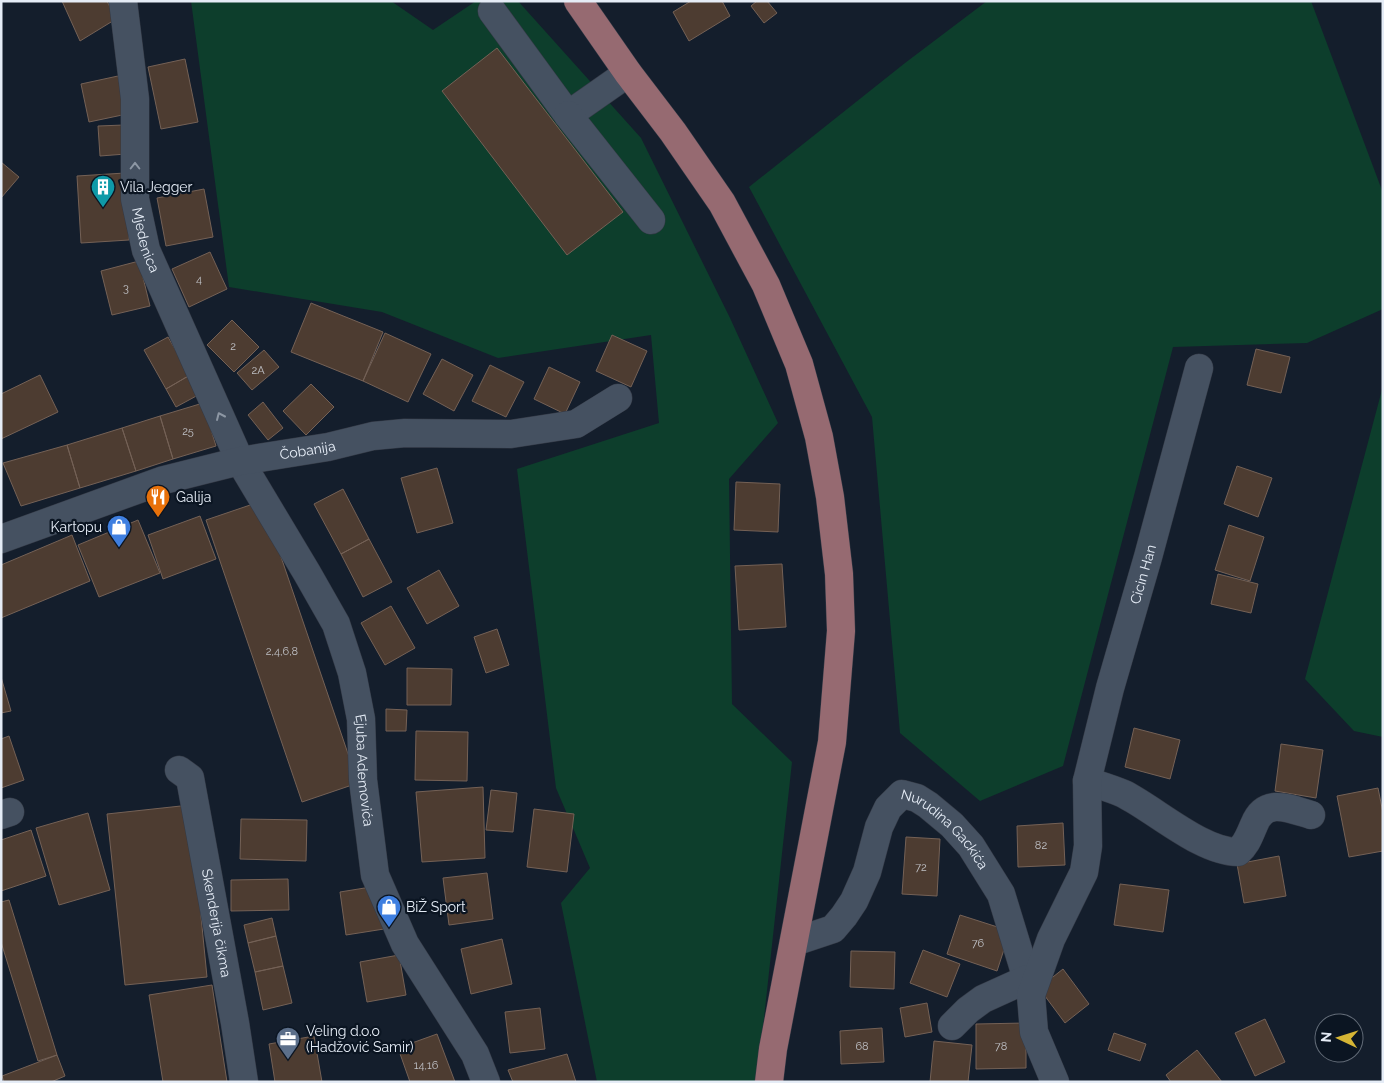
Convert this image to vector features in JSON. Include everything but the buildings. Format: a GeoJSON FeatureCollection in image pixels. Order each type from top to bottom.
{"type":"FeatureCollection","features":[{"type":"Feature","properties":{"kind":"main road"},"geometry":{"type":"LineString","coordinates":[[578,1],[628,73],[673,132],[722,204],[766,285],[798,364],[819,437],[830,497],[839,574],[841,632],[834,724],[768,1082]]}},
{"type":"Feature","properties":{"kind":"street","name":"Mjedenica"},"geometry":{"type":"LineString","coordinates":[[123,1],[135,99],[135,198],[146,250],[240,461]]}},
{"type":"Feature","properties":{"kind":"street"},"geometry":{"type":"LineString","coordinates":[[492,10],[568,115],[651,220]]}},
{"type":"Feature","properties":{"kind":"street"},"geometry":{"type":"LineString","coordinates":[[568,115],[628,73]]}},
{"type":"Feature","properties":{"kind":"street","name":"Cicin Han"},"geometry":{"type":"LineString","coordinates":[[1055,1082],[1034,1032],[1029,987],[1084,872],[1088,846],[1087,781],[1110,688],[1200,368]]}},
{"type":"Feature","properties":{"kind":"street","name":"Čobanija"},"geometry":{"type":"LineString","coordinates":[[1,540],[164,480],[240,461],[328,447],[373,436],[406,433],[511,434],[576,424],[618,398]]}},
{"type":"Feature","properties":{"kind":"street","name":"Ejuba Ademovića"},"geometry":{"type":"LineString","coordinates":[[240,461],[336,624],[352,673],[361,719],[363,780],[374,875],[406,944],[474,1054],[486,1082]]}},
{"type":"Feature","properties":{"kind":"street","name":"Skenderija čikma"},"geometry":{"type":"LineString","coordinates":[[179,770],[190,778],[235,1022],[244,1082]]}},
{"type":"Feature","properties":{"kind":"street"},"geometry":{"type":"LineString","coordinates":[[1087,781],[1124,794],[1198,839],[1227,852],[1238,852],[1245,846],[1257,817],[1268,807],[1282,806],[1311,815]]}},
{"type":"Feature","properties":{"kind":"street","name":"Nurudina Gackića"},"geometry":{"type":"LineString","coordinates":[[794,942],[833,929],[844,916],[854,901],[867,872],[880,827],[888,808],[902,794],[917,798],[928,805],[952,825],[971,846],[1002,894],[1029,987]]}},
{"type":"Feature","properties":{"kind":"street"},"geometry":{"type":"LineString","coordinates":[[952,1026],[968,1010],[983,999],[1029,987]]}},
{"type":"Feature","properties":{"kind":"green space"},"geometry":{"type":"Polygon","coordinates":[[[191,1],[391,1],[433,30],[476,1],[518,1],[641,138],[730,318],[778,423],[729,479],[732,704],[792,762],[757,1082],[597,1082],[561,903],[590,868],[556,788],[517,469],[659,423],[651,335],[498,358],[382,312],[229,287],[191,1]]]}},
{"type":"Feature","properties":{"kind":"green space"},"geometry":{"type":"Polygon","coordinates":[[[987,1],[1311,1],[1383,193],[1383,309],[1307,343],[1173,347],[1063,766],[980,801],[900,733],[872,417],[749,187],[905,63],[987,1]]]}},
{"type":"Feature","properties":{"kind":"green space"},"geometry":{"type":"Polygon","coordinates":[[[1383,386],[1383,737],[1354,731],[1305,679],[1383,386]]]}},
{"type":"Feature","properties":{"kind":"place","name":"Vila Jegger"},"geometry":{"type":"Point","coordinates":[103,208]}},
{"type":"Feature","properties":{"kind":"place","name":"Galija"},"geometry":{"type":"Point","coordinates":[158,518]}},
{"type":"Feature","properties":{"kind":"place","name":"Kartopu"},"geometry":{"type":"Point","coordinates":[119,548]}},
{"type":"Feature","properties":{"kind":"place","name":"BiŽ Sport"},"geometry":{"type":"Point","coordinates":[389,928]}},
{"type":"Feature","properties":{"kind":"place","name":"Veling d.o.o (Hadžović Samir)"},"geometry":{"type":"Point","coordinates":[288,1060]}}]}
